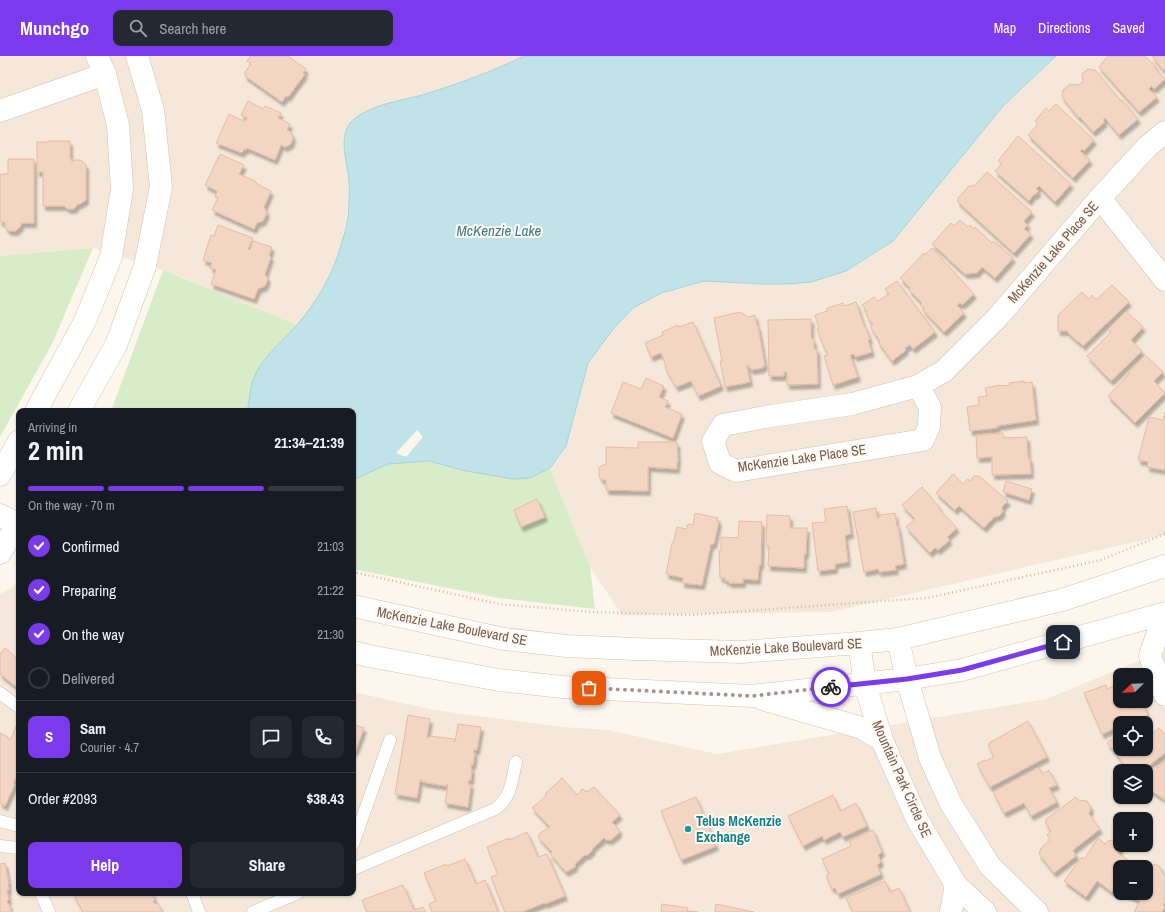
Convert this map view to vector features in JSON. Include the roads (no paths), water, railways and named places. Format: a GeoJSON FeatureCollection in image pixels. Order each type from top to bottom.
{"type":"FeatureCollection","features":[{"type":"Feature","properties":{"kind":"street"},"geometry":{"type":"LineString","coordinates":[[81,408],[119,338],[145,266],[162,187],[153,110],[137,56]]}},
{"type":"Feature","properties":{"kind":"street"},"geometry":{"type":"LineString","coordinates":[[0,111],[101,65],[118,125],[122,189],[110,256],[85,321],[38,408]]}},
{"type":"Feature","properties":{"kind":"street","name":"McKenzie Lake Place SE"},"geometry":{"type":"LineString","coordinates":[[918,386],[930,407],[929,427],[923,440],[736,470],[720,463],[713,440],[723,425],[852,404],[918,386],[944,371],[997,318],[1100,198],[1148,146],[1165,132]]}},
{"type":"Feature","properties":{"kind":"street"},"geometry":{"type":"LineString","coordinates":[[1100,198],[1165,280]]}},
{"type":"Feature","properties":{"kind":"street"},"geometry":{"type":"LineString","coordinates":[[6,473],[16,448]]}},
{"type":"Feature","properties":{"kind":"street"},"geometry":{"type":"LineString","coordinates":[[0,553],[14,522]]}},
{"type":"Feature","properties":{"kind":"street","name":"McKenzie Lake Boulevard SE"},"geometry":{"type":"LineString","coordinates":[[356,607],[504,639],[566,646],[634,650],[741,652],[859,644],[898,639],[1062,600],[1165,566]]}},
{"type":"Feature","properties":{"kind":"street"},"geometry":{"type":"LineString","coordinates":[[356,653],[484,677],[530,683],[584,688],[752,696],[907,679],[962,670],[1164,614]]}},
{"type":"Feature","properties":{"kind":"street"},"geometry":{"type":"LineString","coordinates":[[1164,614],[1150,656],[1165,695]]}},
{"type":"Feature","properties":{"kind":"street"},"geometry":{"type":"LineString","coordinates":[[898,639],[907,679],[930,758],[951,804],[990,866],[1037,912]]}},
{"type":"Feature","properties":{"kind":"street","name":"Mountain Park Circle SE"},"geometry":{"type":"LineString","coordinates":[[859,644],[866,684],[882,740],[918,821],[956,885],[985,912]]}},
{"type":"Feature","properties":{"kind":"street"},"geometry":{"type":"LineString","coordinates":[[752,696],[862,728],[882,740]]}},
{"type":"Feature","properties":{"kind":"street"},"geometry":{"type":"LineString","coordinates":[[951,912],[956,885]]}},
{"type":"Feature","properties":{"kind":"lane"},"geometry":{"type":"LineString","coordinates":[[0,693],[16,705]]}},
{"type":"Feature","properties":{"kind":"lane"},"geometry":{"type":"LineString","coordinates":[[356,836],[390,740]]}},
{"type":"Feature","properties":{"kind":"lane"},"geometry":{"type":"LineString","coordinates":[[356,869],[501,806],[508,794],[516,762]]}},
{"type":"Feature","properties":{"kind":"lane"},"geometry":{"type":"LineString","coordinates":[[0,821],[16,825]]}},
{"type":"Feature","properties":{"kind":"lane"},"geometry":{"type":"LineString","coordinates":[[0,846],[16,848]]}},
{"type":"Feature","properties":{"kind":"lane"},"geometry":{"type":"LineString","coordinates":[[42,896],[48,912]]}},
{"type":"Feature","properties":{"kind":"lane"},"geometry":{"type":"LineString","coordinates":[[193,896],[199,912]]}},
{"type":"Feature","properties":{"kind":"lane"},"geometry":{"type":"LineString","coordinates":[[253,912],[291,896]]}},
{"type":"Feature","properties":{"kind":"water","name":"McKenzie Lake"},"geometry":{"type":"Polygon","coordinates":[[[524,56],[1056,56],[1003,106],[893,241],[846,271],[811,282],[788,284],[704,281],[661,293],[633,308],[614,328],[588,363],[566,446],[550,468],[530,478],[513,479],[466,471],[429,461],[388,464],[356,479],[356,408],[248,408],[252,383],[266,358],[296,326],[317,298],[329,278],[338,256],[348,219],[349,208],[349,185],[344,141],[345,132],[349,125],[361,114],[378,106],[422,95],[499,67],[524,56]]]}},
{"type":"Feature","properties":{"kind":"place","name":"Telus McKenzie Exchange"},"geometry":{"type":"Point","coordinates":[688,829]}}]}
